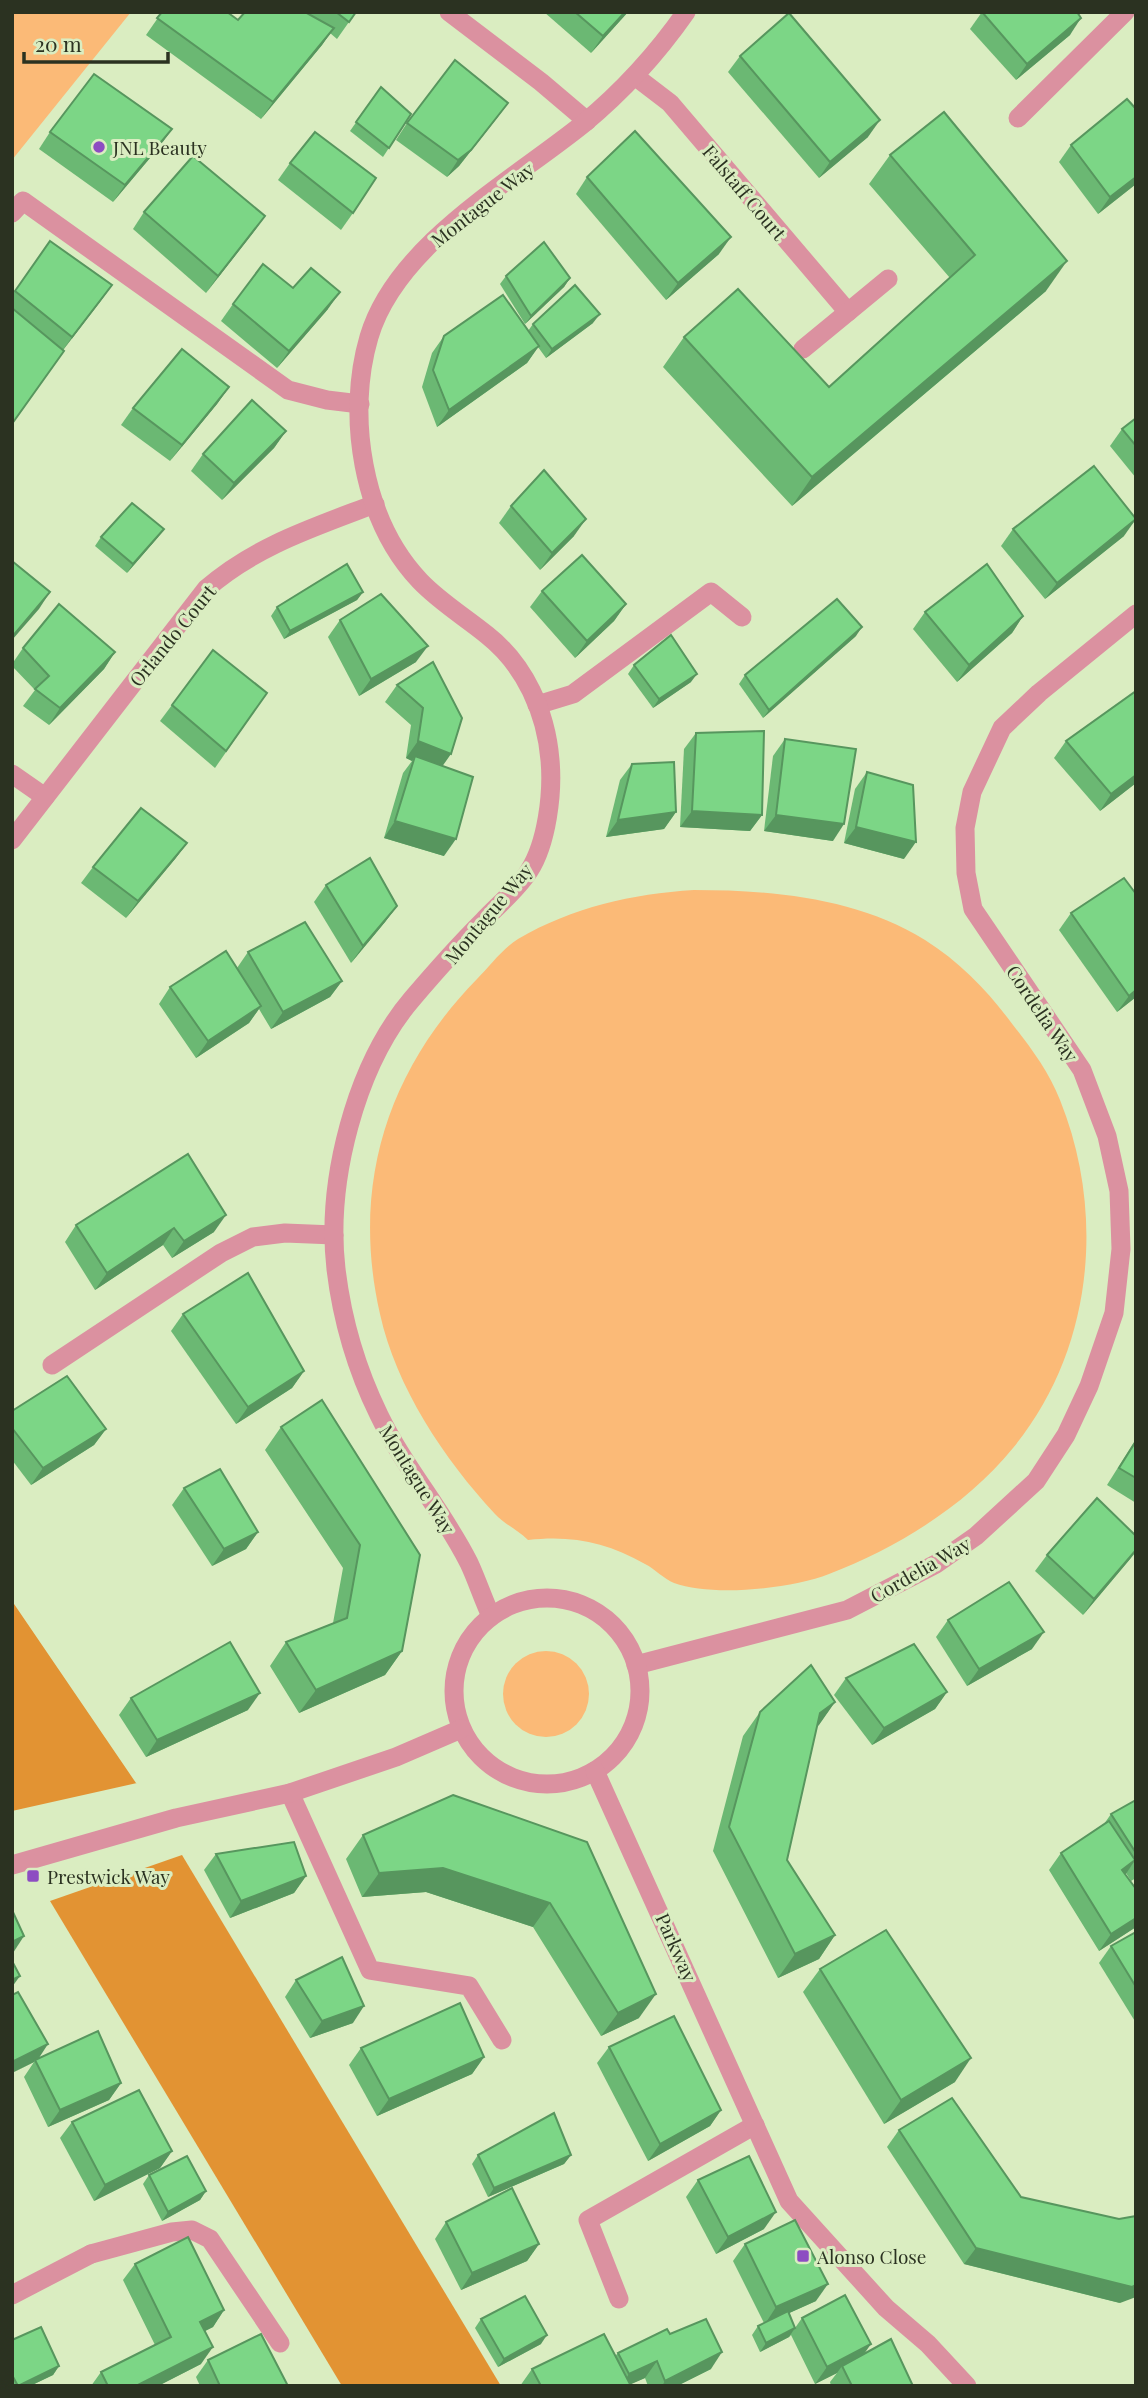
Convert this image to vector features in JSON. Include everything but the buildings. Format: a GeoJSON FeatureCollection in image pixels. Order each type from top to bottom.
{"type":"FeatureCollection","features":[{"type":"Feature","properties":{"kind":"street"},"geometry":{"type":"LineString","coordinates":[[449,12],[587,121]]}},
{"type":"Feature","properties":{"kind":"street","name":"Montague Way"},"geometry":{"type":"LineString","coordinates":[[491,1616],[468,1562],[380,1417],[367,1387],[348,1334],[336,1269],[335,1186],[353,1115],[368,1074],[410,1001],[530,870],[543,836],[551,761],[537,705],[514,661],[492,638],[420,581],[402,557],[375,504],[361,446],[360,404],[369,339],[380,308],[416,258],[439,233],[587,121],[636,77],[686,12]]}},
{"type":"Feature","properties":{"kind":"street"},"geometry":{"type":"LineString","coordinates":[[1018,118],[1125,12]]}},
{"type":"Feature","properties":{"kind":"street","name":"Falstaff Court"},"geometry":{"type":"LineString","coordinates":[[636,77],[670,103],[848,312]]}},
{"type":"Feature","properties":{"kind":"street"},"geometry":{"type":"LineString","coordinates":[[12,213],[23,201],[288,390],[327,400],[360,404]]}},
{"type":"Feature","properties":{"kind":"street"},"geometry":{"type":"LineString","coordinates":[[803,349],[888,279]]}},
{"type":"Feature","properties":{"kind":"street","name":"Orlando Court"},"geometry":{"type":"LineString","coordinates":[[12,840],[206,589],[233,566],[271,544],[375,504]]}},
{"type":"Feature","properties":{"kind":"street"},"geometry":{"type":"LineString","coordinates":[[537,705],[573,694],[711,592],[742,617]]}},
{"type":"Feature","properties":{"kind":"street","name":"Cordelia Way"},"geometry":{"type":"LineString","coordinates":[[636,1665],[727,1638],[847,1610],[936,1564],[976,1536],[1036,1480],[1066,1435],[1089,1387],[1114,1313],[1121,1248],[1119,1191],[1107,1136],[1082,1070],[973,909],[966,873],[965,828],[972,792],[1002,728],[1039,693],[1136,614]]}},
{"type":"Feature","properties":{"kind":"street"},"geometry":{"type":"LineString","coordinates":[[12,774],[45,797]]}},
{"type":"Feature","properties":{"kind":"street"},"geometry":{"type":"LineString","coordinates":[[52,1365],[221,1252],[253,1237],[285,1233],[334,1235]]}},
{"type":"Feature","properties":{"kind":"street"},"geometry":{"type":"LineString","coordinates":[[545,1598],[574,1602],[601,1615],[623,1637],[636,1665],[640,1695],[634,1725],[618,1751],[595,1771],[565,1782],[534,1784],[504,1774],[479,1755],[461,1728],[453,1698],[456,1667],[469,1638],[491,1616],[516,1602],[545,1598]]}},
{"type":"Feature","properties":{"kind":"street"},"geometry":{"type":"LineString","coordinates":[[12,1865],[176,1818],[290,1793],[396,1757],[461,1728]]}},
{"type":"Feature","properties":{"kind":"street","name":"Parkway"},"geometry":{"type":"LineString","coordinates":[[595,1771],[789,2201],[886,2308],[928,2344],[967,2386]]}},
{"type":"Feature","properties":{"kind":"street"},"geometry":{"type":"LineString","coordinates":[[290,1793],[370,1970],[469,1986],[502,2039]]}},
{"type":"Feature","properties":{"kind":"street"},"geometry":{"type":"LineString","coordinates":[[619,2299],[588,2220],[755,2125]]}},
{"type":"Feature","properties":{"kind":"street"},"geometry":{"type":"LineString","coordinates":[[12,2295],[91,2254],[172,2232],[191,2230],[210,2239],[280,2343]]}},
{"type":"Feature","properties":{"kind":"shaded area"},"geometry":{"type":"Polygon","coordinates":[[[12,12],[131,12],[12,160],[12,12]]]}},
{"type":"Feature","properties":{"kind":"shaded area"},"geometry":{"type":"Polygon","coordinates":[[[694,890],[783,895],[843,906],[899,926],[950,958],[994,1001],[1045,1070],[1060,1100],[1074,1144],[1083,1189],[1086,1235],[1084,1280],[1075,1325],[1061,1369],[1040,1410],[1013,1448],[974,1488],[905,1538],[829,1574],[773,1587],[709,1590],[674,1583],[649,1566],[617,1550],[574,1540],[528,1540],[499,1518],[440,1446],[410,1395],[387,1341],[372,1267],[370,1221],[374,1177],[384,1134],[399,1092],[419,1053],[446,1015],[507,947],[539,928],[603,904],[694,890]]]}},
{"type":"Feature","properties":{"kind":"shaded area"},"geometry":{"type":"Polygon","coordinates":[[[12,1601],[136,1783],[137,1783],[12,1811],[12,1601]]]}},
{"type":"Feature","properties":{"kind":"shaded area"},"geometry":{"type":"Polygon","coordinates":[[[546,1651],[570,1658],[582,1670],[589,1694],[582,1718],[570,1730],[546,1737],[522,1730],[510,1718],[503,1694],[510,1670],[522,1658],[546,1651]]]}},
{"type":"Feature","properties":{"kind":"shaded area"},"geometry":{"type":"Polygon","coordinates":[[[182,1855],[501,2386],[342,2386],[50,1901],[182,1855]]]}},
{"type":"Feature","properties":{"kind":"place","name":"JNL Beauty"},"geometry":{"type":"Point","coordinates":[99,147]}},
{"type":"Feature","properties":{"kind":"place","name":"Prestwick Way"},"geometry":{"type":"Point","coordinates":[33,1876]}},
{"type":"Feature","properties":{"kind":"place","name":"Alonso Close"},"geometry":{"type":"Point","coordinates":[803,2256]}}]}
